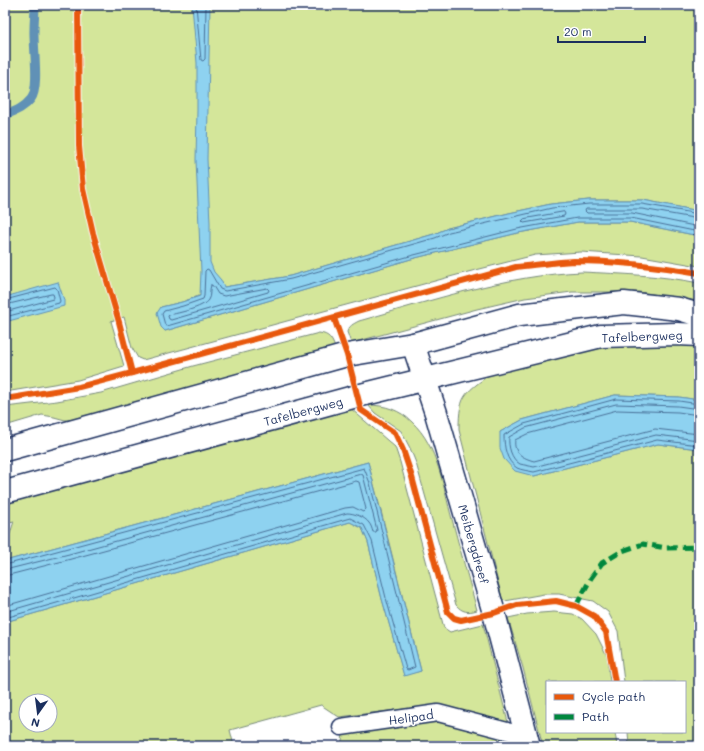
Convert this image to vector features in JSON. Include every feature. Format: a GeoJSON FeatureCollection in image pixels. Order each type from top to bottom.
{"type":"FeatureCollection","features":[{"type":"Feature","properties":{"kind":"street","name":"Tafelbergweg"},"geometry":{"type":"LineString","coordinates":[[5,450],[347,355],[413,344],[519,315],[624,303],[679,309],[699,315]]}},
{"type":"Feature","properties":{"kind":"street","name":"Tafelbergweg"},"geometry":{"type":"LineString","coordinates":[[5,492],[357,396],[601,336],[677,334],[699,335]]}},
{"type":"Feature","properties":{"kind":"street","name":"Meibergdreef"},"geometry":{"type":"LineString","coordinates":[[413,344],[436,413],[494,613],[527,741]]}},
{"type":"Feature","properties":{"kind":"lane","name":"Helipad"},"geometry":{"type":"LineString","coordinates":[[341,727],[438,713],[527,741]]}},
{"type":"Feature","properties":{"kind":"green space"},"geometry":{"type":"Polygon","coordinates":[[[5,5],[699,5],[699,211],[643,200],[589,200],[551,204],[509,213],[448,228],[434,234],[290,276],[224,287],[182,302],[161,307],[165,331],[411,259],[518,233],[578,222],[630,222],[699,236],[699,266],[642,256],[581,252],[535,255],[143,360],[138,358],[132,348],[124,317],[111,321],[124,366],[78,380],[5,392],[5,5]]]}},
{"type":"Feature","properties":{"kind":"green space"},"geometry":{"type":"Polygon","coordinates":[[[582,272],[626,274],[699,283],[699,301],[639,292],[572,292],[525,298],[477,309],[351,343],[347,332],[352,325],[359,321],[441,297],[526,278],[582,272]]]}},
{"type":"Feature","properties":{"kind":"green space"},"geometry":{"type":"Polygon","coordinates":[[[319,333],[325,334],[330,338],[335,348],[79,419],[65,420],[42,415],[5,426],[5,407],[57,401],[101,393],[193,366],[319,333]]]}},
{"type":"Feature","properties":{"kind":"green space"},"geometry":{"type":"Polygon","coordinates":[[[617,343],[699,343],[699,400],[679,397],[615,395],[522,420],[500,432],[534,476],[658,444],[699,449],[699,746],[629,746],[628,733],[686,733],[686,681],[624,681],[618,631],[608,612],[593,601],[559,594],[544,594],[505,601],[502,598],[459,430],[460,408],[465,396],[475,386],[496,370],[617,343]]]}},
{"type":"Feature","properties":{"kind":"green space"},"geometry":{"type":"Polygon","coordinates":[[[368,405],[386,407],[402,414],[421,432],[428,443],[434,455],[442,481],[477,610],[465,611],[456,605],[416,463],[401,431],[375,413],[368,405]]]}},
{"type":"Feature","properties":{"kind":"green space"},"geometry":{"type":"Polygon","coordinates":[[[350,408],[395,447],[444,628],[450,632],[483,624],[514,746],[341,746],[343,735],[425,723],[421,707],[339,717],[321,705],[230,730],[234,746],[5,746],[5,622],[350,522],[362,528],[368,542],[382,599],[404,675],[421,671],[368,462],[5,561],[5,535],[10,534],[14,521],[5,523],[5,501],[350,408]]]}},
{"type":"Feature","properties":{"kind":"green space"},"geometry":{"type":"Polygon","coordinates":[[[554,612],[573,614],[582,619],[596,634],[607,656],[610,681],[546,681],[546,733],[615,733],[617,746],[543,746],[523,668],[508,618],[527,614],[554,612]]]}},
{"type":"Feature","properties":{"kind":"water"},"geometry":{"type":"Polygon","coordinates":[[[192,5],[210,5],[207,159],[210,262],[214,272],[221,280],[224,287],[290,276],[434,234],[448,228],[551,204],[589,200],[643,200],[699,211],[699,236],[630,222],[578,222],[518,233],[411,259],[165,331],[161,327],[157,313],[161,307],[200,296],[201,271],[196,160],[197,63],[192,5]]]}},
{"type":"Feature","properties":{"kind":"water"},"geometry":{"type":"Polygon","coordinates":[[[58,282],[64,300],[64,306],[5,322],[5,297],[58,282]]]}},
{"type":"Feature","properties":{"kind":"water"},"geometry":{"type":"Polygon","coordinates":[[[615,395],[679,397],[699,400],[699,449],[658,444],[534,476],[515,471],[504,459],[500,448],[500,432],[522,420],[615,395]]]}},
{"type":"Feature","properties":{"kind":"water"},"geometry":{"type":"Polygon","coordinates":[[[368,462],[421,671],[404,676],[382,599],[368,542],[362,528],[350,522],[5,622],[5,561],[368,462]]]}},
{"type":"Feature","properties":{"kind":"waterway"},"geometry":{"type":"LineString","coordinates":[[5,115],[25,105],[34,93],[36,76],[34,36],[35,5]]}},
{"type":"Feature","properties":{"kind":"marked path"},"geometry":{"type":"LineString","coordinates":[[576,606],[591,578],[602,563],[622,551],[643,544],[666,548],[699,547]]}},
{"type":"Feature","properties":{"kind":"cycle path"},"geometry":{"type":"LineString","coordinates":[[78,5],[79,146],[83,189],[93,233],[132,373]]}},
{"type":"Feature","properties":{"kind":"cycle path"},"geometry":{"type":"LineString","coordinates":[[5,399],[79,387],[516,267],[567,261],[590,261],[637,264],[699,273]]}},
{"type":"Feature","properties":{"kind":"cycle path"},"geometry":{"type":"LineString","coordinates":[[334,318],[347,355],[361,410],[395,433],[403,450],[412,477],[448,612],[454,618],[461,620],[494,613],[517,605],[556,601],[576,606],[594,616],[606,632],[615,681]]}}]}
